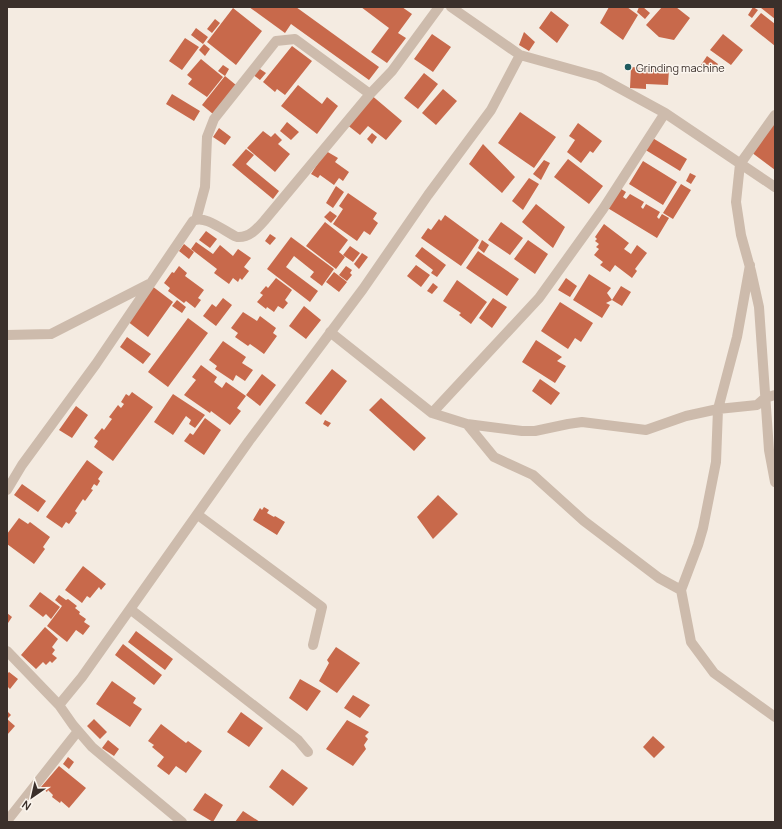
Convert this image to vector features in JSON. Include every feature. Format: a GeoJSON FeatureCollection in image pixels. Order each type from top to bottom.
{"type":"FeatureCollection","features":[{"type":"Feature","properties":{"kind":"street"},"geometry":{"type":"LineString","coordinates":[[196,220],[205,220],[241,238],[254,232],[370,94],[392,71],[439,7]]}},
{"type":"Feature","properties":{"kind":"street"},"geometry":{"type":"LineString","coordinates":[[451,7],[520,56],[599,77],[665,113],[775,186]]}},
{"type":"Feature","properties":{"kind":"street"},"geometry":{"type":"LineString","coordinates":[[7,490],[22,465],[96,364],[190,225],[196,220],[205,187],[207,137],[214,119],[276,42],[295,39],[370,94]]}},
{"type":"Feature","properties":{"kind":"street"},"geometry":{"type":"LineString","coordinates":[[59,705],[82,677],[249,441],[363,288],[428,195],[491,110],[520,56]]}},
{"type":"Feature","properties":{"kind":"street"},"geometry":{"type":"LineString","coordinates":[[432,413],[539,298],[603,209],[665,113]]}},
{"type":"Feature","properties":{"kind":"street"},"geometry":{"type":"LineString","coordinates":[[775,115],[740,164],[736,202],[741,235],[750,265],[759,307],[769,450],[775,482]]}},
{"type":"Feature","properties":{"kind":"street"},"geometry":{"type":"LineString","coordinates":[[750,265],[737,337],[718,409],[716,462],[699,540],[681,590],[691,642],[714,673],[775,717]]}},
{"type":"Feature","properties":{"kind":"street"},"geometry":{"type":"LineString","coordinates":[[7,335],[51,334],[150,283]]}},
{"type":"Feature","properties":{"kind":"street"},"geometry":{"type":"LineString","coordinates":[[330,332],[432,413],[467,424],[522,431],[535,431],[582,422],[646,430],[686,416],[718,409],[757,405],[765,398],[775,395]]}},
{"type":"Feature","properties":{"kind":"street"},"geometry":{"type":"LineString","coordinates":[[467,424],[494,457],[533,475],[584,521],[659,578],[681,590]]}},
{"type":"Feature","properties":{"kind":"street"},"geometry":{"type":"LineString","coordinates":[[198,515],[322,607],[313,645]]}},
{"type":"Feature","properties":{"kind":"street"},"geometry":{"type":"LineString","coordinates":[[130,609],[298,740],[308,752]]}},
{"type":"Feature","properties":{"kind":"street"},"geometry":{"type":"LineString","coordinates":[[7,651],[59,705],[92,747],[182,822]]}},
{"type":"Feature","properties":{"kind":"street"},"geometry":{"type":"LineString","coordinates":[[7,821],[78,731]]}},
{"type":"Feature","properties":{"kind":"building"},"geometry":{"type":"Polygon","coordinates":[[[249,7],[296,7],[379,67],[369,80],[291,24],[285,33],[249,7]]]}},
{"type":"Feature","properties":{"kind":"building"},"geometry":{"type":"Polygon","coordinates":[[[361,7],[402,7],[412,14],[398,33],[406,38],[387,63],[371,52],[389,28],[361,7]]]}},
{"type":"Feature","properties":{"kind":"building"},"geometry":{"type":"Polygon","coordinates":[[[609,7],[627,7],[638,15],[623,40],[600,23],[609,7]]]}},
{"type":"Feature","properties":{"kind":"building"},"geometry":{"type":"Polygon","coordinates":[[[639,7],[643,7],[650,13],[645,19],[637,12],[639,7]]]}},
{"type":"Feature","properties":{"kind":"building"},"geometry":{"type":"Polygon","coordinates":[[[662,7],[676,7],[690,18],[674,40],[659,37],[646,25],[662,7]]]}},
{"type":"Feature","properties":{"kind":"building"},"geometry":{"type":"Polygon","coordinates":[[[753,7],[758,10],[752,18],[748,15],[753,7]]]}},
{"type":"Feature","properties":{"kind":"building"},"geometry":{"type":"Polygon","coordinates":[[[775,7],[775,19],[761,8],[775,7]]]}},
{"type":"Feature","properties":{"kind":"building"},"geometry":{"type":"Polygon","coordinates":[[[233,8],[262,31],[236,65],[207,42],[233,8]]]}},
{"type":"Feature","properties":{"kind":"building"},"geometry":{"type":"Polygon","coordinates":[[[551,11],[569,25],[557,43],[539,28],[551,11]]]}},
{"type":"Feature","properties":{"kind":"building"},"geometry":{"type":"Polygon","coordinates":[[[761,13],[775,24],[775,46],[750,26],[761,13]]]}},
{"type":"Feature","properties":{"kind":"building"},"geometry":{"type":"Polygon","coordinates":[[[215,19],[220,23],[212,33],[207,29],[215,19]]]}},
{"type":"Feature","properties":{"kind":"building"},"geometry":{"type":"Polygon","coordinates":[[[196,28],[208,37],[203,44],[191,35],[196,28]]]}},
{"type":"Feature","properties":{"kind":"building"},"geometry":{"type":"Polygon","coordinates":[[[524,32],[535,42],[529,51],[519,45],[524,32]]]}},
{"type":"Feature","properties":{"kind":"building"},"geometry":{"type":"Polygon","coordinates":[[[432,34],[451,47],[433,72],[414,59],[432,34]]]}},
{"type":"Feature","properties":{"kind":"building"},"geometry":{"type":"Polygon","coordinates":[[[723,34],[743,50],[731,65],[710,50],[723,34]]]}},
{"type":"Feature","properties":{"kind":"building"},"geometry":{"type":"Polygon","coordinates":[[[185,38],[199,47],[182,70],[169,61],[185,38]]]}},
{"type":"Feature","properties":{"kind":"building"},"geometry":{"type":"Polygon","coordinates":[[[204,44],[210,49],[205,56],[199,50],[204,44]]]}},
{"type":"Feature","properties":{"kind":"building"},"geometry":{"type":"Polygon","coordinates":[[[292,46],[312,61],[285,95],[277,89],[275,92],[263,82],[292,46]]]}},
{"type":"Feature","properties":{"kind":"building"},"geometry":{"type":"Polygon","coordinates":[[[707,56],[718,64],[712,73],[701,65],[707,56]]]}},
{"type":"Feature","properties":{"kind":"building"},"geometry":{"type":"Polygon","coordinates":[[[201,59],[223,77],[207,97],[188,84],[192,79],[187,75],[201,59]]]}},
{"type":"Feature","properties":{"kind":"building"},"geometry":{"type":"Polygon","coordinates":[[[223,65],[229,69],[225,76],[218,71],[223,65]]]}},
{"type":"Feature","properties":{"kind":"building"},"geometry":{"type":"Polygon","coordinates":[[[257,67],[266,73],[260,80],[252,74],[257,67]]]}},
{"type":"Feature","properties":{"kind":"building"},"geometry":{"type":"Polygon","coordinates":[[[631,67],[669,70],[668,85],[646,84],[646,89],[630,88],[631,67]]]}},
{"type":"Feature","properties":{"kind":"building"},"geometry":{"type":"Polygon","coordinates":[[[424,73],[438,84],[418,109],[404,98],[424,73]]]}},
{"type":"Feature","properties":{"kind":"building"},"geometry":{"type":"Polygon","coordinates":[[[225,76],[236,85],[213,114],[202,105],[225,76]]]}},
{"type":"Feature","properties":{"kind":"building"},"geometry":{"type":"Polygon","coordinates":[[[298,85],[322,104],[327,97],[338,106],[317,134],[281,106],[298,85]]]}},
{"type":"Feature","properties":{"kind":"building"},"geometry":{"type":"Polygon","coordinates":[[[443,89],[457,101],[436,125],[422,113],[443,89]]]}},
{"type":"Feature","properties":{"kind":"building"},"geometry":{"type":"Polygon","coordinates":[[[172,94],[200,111],[194,121],[166,104],[172,94]]]}},
{"type":"Feature","properties":{"kind":"building"},"geometry":{"type":"Polygon","coordinates":[[[370,94],[402,121],[386,140],[368,126],[360,135],[346,124],[370,94]]]}},
{"type":"Feature","properties":{"kind":"building"},"geometry":{"type":"Polygon","coordinates":[[[520,112],[556,137],[534,168],[498,143],[520,112]]]}},
{"type":"Feature","properties":{"kind":"building"},"geometry":{"type":"Polygon","coordinates":[[[769,120],[775,124],[775,170],[747,149],[769,120]]]}},
{"type":"Feature","properties":{"kind":"building"},"geometry":{"type":"Polygon","coordinates":[[[287,122],[299,132],[291,140],[280,131],[287,122]]]}},
{"type":"Feature","properties":{"kind":"building"},"geometry":{"type":"Polygon","coordinates":[[[578,123],[602,141],[593,153],[590,151],[581,163],[567,152],[575,140],[569,136],[578,123]]]}},
{"type":"Feature","properties":{"kind":"building"},"geometry":{"type":"Polygon","coordinates":[[[219,128],[231,137],[225,145],[213,137],[219,128]]]}},
{"type":"Feature","properties":{"kind":"building"},"geometry":{"type":"Polygon","coordinates":[[[263,131],[271,137],[275,133],[282,140],[278,144],[290,154],[275,172],[247,148],[263,131]]]}},
{"type":"Feature","properties":{"kind":"building"},"geometry":{"type":"Polygon","coordinates":[[[372,133],[377,137],[372,144],[367,139],[372,133]]]}},
{"type":"Feature","properties":{"kind":"building"},"geometry":{"type":"Polygon","coordinates":[[[651,137],[687,159],[680,171],[644,149],[651,137]]]}},
{"type":"Feature","properties":{"kind":"building"},"geometry":{"type":"Polygon","coordinates":[[[483,144],[515,177],[502,193],[469,164],[483,144]]]}},
{"type":"Feature","properties":{"kind":"building"},"geometry":{"type":"Polygon","coordinates":[[[246,149],[254,155],[246,164],[279,191],[273,199],[232,165],[246,149]]]}},
{"type":"Feature","properties":{"kind":"building"},"geometry":{"type":"Polygon","coordinates":[[[326,151],[338,158],[335,162],[349,172],[343,181],[339,178],[334,185],[320,175],[318,178],[311,174],[326,151]]]}},
{"type":"Feature","properties":{"kind":"building"},"geometry":{"type":"Polygon","coordinates":[[[568,159],[603,186],[589,204],[554,177],[568,159]]]}},
{"type":"Feature","properties":{"kind":"building"},"geometry":{"type":"Polygon","coordinates":[[[544,160],[550,163],[541,180],[533,174],[544,160]]]}},
{"type":"Feature","properties":{"kind":"building"},"geometry":{"type":"Polygon","coordinates":[[[643,161],[677,182],[663,205],[629,184],[643,161]]]}},
{"type":"Feature","properties":{"kind":"building"},"geometry":{"type":"Polygon","coordinates":[[[690,173],[696,176],[691,184],[686,181],[690,173]]]}},
{"type":"Feature","properties":{"kind":"building"},"geometry":{"type":"Polygon","coordinates":[[[529,178],[539,184],[523,210],[512,201],[529,178]]]}},
{"type":"Feature","properties":{"kind":"building"},"geometry":{"type":"Polygon","coordinates":[[[681,184],[691,190],[673,219],[663,213],[681,184]]]}},
{"type":"Feature","properties":{"kind":"building"},"geometry":{"type":"Polygon","coordinates":[[[336,186],[344,192],[333,208],[326,203],[336,186]]]}},
{"type":"Feature","properties":{"kind":"building"},"geometry":{"type":"Polygon","coordinates":[[[618,187],[626,192],[623,197],[626,199],[630,194],[644,202],[641,207],[643,209],[646,204],[660,212],[657,217],[659,219],[662,214],[669,218],[657,238],[606,207],[618,187]]]}},
{"type":"Feature","properties":{"kind":"building"},"geometry":{"type":"Polygon","coordinates":[[[348,193],[377,213],[373,219],[378,223],[370,235],[364,231],[357,241],[333,224],[343,209],[339,206],[348,193]]]}},
{"type":"Feature","properties":{"kind":"building"},"geometry":{"type":"Polygon","coordinates":[[[536,204],[565,227],[553,248],[522,222],[536,204]]]}},
{"type":"Feature","properties":{"kind":"building"},"geometry":{"type":"Polygon","coordinates":[[[330,211],[337,216],[331,223],[324,217],[330,211]]]}},
{"type":"Feature","properties":{"kind":"building"},"geometry":{"type":"Polygon","coordinates":[[[445,215],[479,240],[461,266],[421,238],[428,228],[431,230],[439,219],[441,221],[445,215]]]}},
{"type":"Feature","properties":{"kind":"building"},"geometry":{"type":"Polygon","coordinates":[[[325,222],[348,240],[339,252],[345,257],[336,269],[306,246],[325,222]]]}},
{"type":"Feature","properties":{"kind":"building"},"geometry":{"type":"Polygon","coordinates":[[[501,222],[523,238],[510,255],[488,240],[501,222]]]}},
{"type":"Feature","properties":{"kind":"building"},"geometry":{"type":"Polygon","coordinates":[[[604,224],[629,243],[624,249],[631,254],[637,245],[647,253],[635,269],[637,271],[632,278],[615,265],[610,272],[600,265],[603,262],[594,255],[599,249],[596,247],[599,244],[595,241],[597,239],[595,237],[604,224]]]}},
{"type":"Feature","properties":{"kind":"building"},"geometry":{"type":"Polygon","coordinates":[[[206,231],[217,239],[210,248],[199,240],[206,231]]]}},
{"type":"Feature","properties":{"kind":"building"},"geometry":{"type":"Polygon","coordinates":[[[270,234],[276,238],[270,245],[265,241],[270,234]]]}},
{"type":"Feature","properties":{"kind":"building"},"geometry":{"type":"Polygon","coordinates":[[[291,237],[334,269],[322,286],[310,277],[314,272],[294,256],[286,267],[318,291],[310,302],[267,269],[291,237]]]}},
{"type":"Feature","properties":{"kind":"building"},"geometry":{"type":"Polygon","coordinates":[[[482,240],[489,245],[484,253],[478,248],[482,240]]]}},
{"type":"Feature","properties":{"kind":"building"},"geometry":{"type":"Polygon","coordinates":[[[528,240],[548,254],[535,274],[514,259],[528,240]]]}},
{"type":"Feature","properties":{"kind":"building"},"geometry":{"type":"Polygon","coordinates":[[[196,242],[213,254],[220,245],[233,256],[238,249],[251,258],[244,267],[249,271],[242,280],[240,278],[238,282],[233,278],[229,284],[214,273],[217,269],[191,249],[196,242]]]}},
{"type":"Feature","properties":{"kind":"building"},"geometry":{"type":"Polygon","coordinates":[[[184,244],[194,252],[189,259],[179,251],[184,244]]]}},
{"type":"Feature","properties":{"kind":"building"},"geometry":{"type":"Polygon","coordinates":[[[350,246],[360,253],[353,262],[343,255],[350,246]]]}},
{"type":"Feature","properties":{"kind":"building"},"geometry":{"type":"Polygon","coordinates":[[[422,247],[446,265],[437,277],[431,273],[433,270],[415,256],[422,247]]]}},
{"type":"Feature","properties":{"kind":"building"},"geometry":{"type":"Polygon","coordinates":[[[478,251],[519,279],[507,296],[466,268],[478,251]]]}},
{"type":"Feature","properties":{"kind":"building"},"geometry":{"type":"Polygon","coordinates":[[[362,253],[368,257],[359,269],[354,264],[362,253]]]}},
{"type":"Feature","properties":{"kind":"building"},"geometry":{"type":"Polygon","coordinates":[[[416,265],[430,275],[421,287],[407,276],[416,265]]]}},
{"type":"Feature","properties":{"kind":"building"},"geometry":{"type":"Polygon","coordinates":[[[179,266],[187,273],[185,276],[204,290],[198,298],[201,300],[195,308],[186,301],[184,303],[168,291],[170,288],[164,283],[172,272],[174,273],[179,266]]]}},
{"type":"Feature","properties":{"kind":"building"},"geometry":{"type":"Polygon","coordinates":[[[346,266],[352,270],[350,273],[352,275],[347,281],[339,275],[346,266]]]}},
{"type":"Feature","properties":{"kind":"building"},"geometry":{"type":"Polygon","coordinates":[[[334,272],[347,282],[339,292],[326,282],[334,272]]]}},
{"type":"Feature","properties":{"kind":"building"},"geometry":{"type":"Polygon","coordinates":[[[589,274],[611,288],[607,293],[612,300],[606,303],[610,305],[602,318],[573,300],[589,274]]]}},
{"type":"Feature","properties":{"kind":"building"},"geometry":{"type":"Polygon","coordinates":[[[276,278],[292,290],[285,300],[288,303],[283,309],[278,306],[274,312],[267,307],[266,309],[257,302],[263,295],[260,293],[266,286],[268,288],[276,278]]]}},
{"type":"Feature","properties":{"kind":"building"},"geometry":{"type":"Polygon","coordinates":[[[566,278],[577,286],[570,297],[558,290],[566,278]]]}},
{"type":"Feature","properties":{"kind":"building"},"geometry":{"type":"Polygon","coordinates":[[[457,280],[487,302],[471,324],[459,315],[461,313],[443,301],[457,280]]]}},
{"type":"Feature","properties":{"kind":"building"},"geometry":{"type":"Polygon","coordinates":[[[433,283],[438,287],[432,294],[427,291],[433,283]]]}},
{"type":"Feature","properties":{"kind":"building"},"geometry":{"type":"Polygon","coordinates":[[[152,286],[173,302],[148,337],[127,321],[152,286]]]}},
{"type":"Feature","properties":{"kind":"building"},"geometry":{"type":"Polygon","coordinates":[[[621,286],[631,292],[622,306],[612,300],[621,286]]]}},
{"type":"Feature","properties":{"kind":"building"},"geometry":{"type":"Polygon","coordinates":[[[223,298],[232,305],[216,326],[203,316],[212,304],[216,307],[223,298]]]}},
{"type":"Feature","properties":{"kind":"building"},"geometry":{"type":"Polygon","coordinates":[[[493,298],[507,307],[492,328],[479,318],[493,298]]]}},
{"type":"Feature","properties":{"kind":"building"},"geometry":{"type":"Polygon","coordinates":[[[177,300],[186,307],[182,313],[172,306],[177,300]]]}},
{"type":"Feature","properties":{"kind":"building"},"geometry":{"type":"Polygon","coordinates":[[[560,302],[593,323],[581,342],[575,338],[568,349],[541,331],[560,302]]]}},
{"type":"Feature","properties":{"kind":"building"},"geometry":{"type":"Polygon","coordinates":[[[304,306],[321,320],[306,339],[289,326],[304,306]]]}},
{"type":"Feature","properties":{"kind":"building"},"geometry":{"type":"Polygon","coordinates":[[[243,312],[257,321],[260,316],[276,328],[273,333],[277,336],[264,354],[250,344],[248,346],[235,337],[238,333],[231,328],[243,312]]]}},
{"type":"Feature","properties":{"kind":"building"},"geometry":{"type":"Polygon","coordinates":[[[188,318],[208,333],[168,387],[148,372],[188,318]]]}},
{"type":"Feature","properties":{"kind":"building"},"geometry":{"type":"Polygon","coordinates":[[[127,337],[151,354],[143,364],[120,347],[127,337]]]}},
{"type":"Feature","properties":{"kind":"building"},"geometry":{"type":"Polygon","coordinates":[[[536,340],[562,357],[557,361],[566,366],[555,383],[522,362],[536,340]]]}},
{"type":"Feature","properties":{"kind":"building"},"geometry":{"type":"Polygon","coordinates":[[[223,341],[246,357],[242,363],[253,370],[245,381],[236,375],[233,381],[215,369],[217,366],[209,360],[223,341]]]}},
{"type":"Feature","properties":{"kind":"building"},"geometry":{"type":"Polygon","coordinates":[[[201,365],[217,377],[214,382],[222,388],[226,382],[246,396],[237,408],[241,411],[230,425],[211,411],[210,413],[184,395],[196,380],[192,377],[201,365]]]}},
{"type":"Feature","properties":{"kind":"building"},"geometry":{"type":"Polygon","coordinates":[[[332,369],[347,381],[321,415],[305,403],[332,369]]]}},
{"type":"Feature","properties":{"kind":"building"},"geometry":{"type":"Polygon","coordinates":[[[262,374],[276,385],[260,406],[246,395],[262,374]]]}},
{"type":"Feature","properties":{"kind":"building"},"geometry":{"type":"Polygon","coordinates":[[[540,379],[560,393],[551,405],[532,391],[540,379]]]}},
{"type":"Feature","properties":{"kind":"building"},"geometry":{"type":"Polygon","coordinates":[[[132,392],[153,407],[113,461],[94,447],[98,441],[94,438],[102,428],[104,430],[112,419],[109,417],[118,405],[121,408],[124,404],[121,402],[126,394],[129,396],[132,392]]]}},
{"type":"Feature","properties":{"kind":"building"},"geometry":{"type":"Polygon","coordinates":[[[173,394],[205,415],[195,428],[189,424],[191,420],[186,416],[173,435],[154,422],[173,394]]]}},
{"type":"Feature","properties":{"kind":"building"},"geometry":{"type":"Polygon","coordinates":[[[381,398],[426,438],[414,451],[369,410],[381,398]]]}},
{"type":"Feature","properties":{"kind":"building"},"geometry":{"type":"Polygon","coordinates":[[[76,406],[88,415],[72,438],[59,430],[76,406]]]}},
{"type":"Feature","properties":{"kind":"building"},"geometry":{"type":"Polygon","coordinates":[[[205,418],[221,430],[204,455],[184,441],[190,433],[193,435],[205,418]]]}},
{"type":"Feature","properties":{"kind":"building"},"geometry":{"type":"Polygon","coordinates":[[[325,420],[331,423],[328,427],[323,424],[325,420]]]}},
{"type":"Feature","properties":{"kind":"building"},"geometry":{"type":"Polygon","coordinates":[[[87,460],[103,472],[98,479],[100,481],[97,486],[94,484],[91,489],[93,490],[85,501],[83,499],[75,511],[77,513],[69,524],[66,522],[62,528],[46,517],[87,460]]]}},
{"type":"Feature","properties":{"kind":"building"},"geometry":{"type":"Polygon","coordinates":[[[22,484],[46,501],[38,512],[14,495],[22,484]]]}},
{"type":"Feature","properties":{"kind":"building"},"geometry":{"type":"Polygon","coordinates":[[[438,495],[458,514],[433,539],[417,517],[438,495]]]}},
{"type":"Feature","properties":{"kind":"building"},"geometry":{"type":"Polygon","coordinates":[[[264,507],[269,510],[267,513],[285,522],[277,535],[253,520],[260,508],[262,510],[264,507]]]}},
{"type":"Feature","properties":{"kind":"building"},"geometry":{"type":"Polygon","coordinates":[[[19,518],[28,524],[30,522],[50,537],[43,547],[45,549],[34,564],[7,544],[7,534],[19,518]]]}},
{"type":"Feature","properties":{"kind":"building"},"geometry":{"type":"Polygon","coordinates":[[[83,566],[106,584],[101,590],[99,587],[90,598],[87,596],[82,603],[65,590],[83,566]]]}},
{"type":"Feature","properties":{"kind":"building"},"geometry":{"type":"Polygon","coordinates":[[[40,592],[60,607],[51,619],[46,614],[43,617],[29,606],[40,592]]]}},
{"type":"Feature","properties":{"kind":"building"},"geometry":{"type":"Polygon","coordinates":[[[59,595],[66,600],[68,599],[77,606],[75,608],[80,612],[79,614],[86,619],[84,622],[90,626],[83,635],[76,630],[67,642],[47,626],[62,606],[55,600],[59,595]]]}},
{"type":"Feature","properties":{"kind":"building"},"geometry":{"type":"Polygon","coordinates":[[[7,613],[12,617],[8,623],[7,622],[7,613]]]}},
{"type":"Feature","properties":{"kind":"building"},"geometry":{"type":"Polygon","coordinates":[[[45,627],[58,639],[52,647],[55,650],[52,654],[57,658],[52,663],[50,661],[46,665],[43,662],[36,669],[21,655],[45,627]]]}},
{"type":"Feature","properties":{"kind":"building"},"geometry":{"type":"Polygon","coordinates":[[[136,631],[173,659],[165,670],[128,642],[136,631]]]}},
{"type":"Feature","properties":{"kind":"building"},"geometry":{"type":"Polygon","coordinates":[[[123,644],[162,675],[154,685],[115,655],[123,644]]]}},
{"type":"Feature","properties":{"kind":"building"},"geometry":{"type":"Polygon","coordinates":[[[336,647],[360,663],[337,693],[319,681],[329,663],[327,660],[336,647]]]}},
{"type":"Feature","properties":{"kind":"building"},"geometry":{"type":"Polygon","coordinates":[[[9,672],[18,679],[10,689],[7,686],[7,674],[9,672]]]}},
{"type":"Feature","properties":{"kind":"building"},"geometry":{"type":"Polygon","coordinates":[[[300,679],[321,691],[307,711],[289,698],[300,679]]]}},
{"type":"Feature","properties":{"kind":"building"},"geometry":{"type":"Polygon","coordinates":[[[112,681],[136,698],[133,703],[142,709],[130,727],[96,704],[112,681]]]}},
{"type":"Feature","properties":{"kind":"building"},"geometry":{"type":"Polygon","coordinates":[[[353,695],[370,705],[360,718],[344,708],[353,695]]]}},
{"type":"Feature","properties":{"kind":"building"},"geometry":{"type":"Polygon","coordinates":[[[7,711],[11,715],[7,719],[7,711]]]}},
{"type":"Feature","properties":{"kind":"building"},"geometry":{"type":"Polygon","coordinates":[[[241,712],[263,728],[249,747],[227,732],[241,712]]]}},
{"type":"Feature","properties":{"kind":"building"},"geometry":{"type":"Polygon","coordinates":[[[7,719],[15,726],[7,735],[7,719]]]}},
{"type":"Feature","properties":{"kind":"building"},"geometry":{"type":"Polygon","coordinates":[[[94,719],[107,732],[100,739],[87,726],[94,719]]]}},
{"type":"Feature","properties":{"kind":"building"},"geometry":{"type":"Polygon","coordinates":[[[347,720],[369,732],[365,736],[368,739],[364,745],[366,749],[353,766],[326,749],[347,720]]]}},
{"type":"Feature","properties":{"kind":"building"},"geometry":{"type":"Polygon","coordinates":[[[161,724],[186,743],[188,741],[202,751],[186,773],[176,766],[169,775],[157,766],[164,757],[152,747],[154,745],[148,741],[161,724]]]}},
{"type":"Feature","properties":{"kind":"building"},"geometry":{"type":"Polygon","coordinates":[[[653,736],[665,747],[654,758],[643,747],[653,736]]]}},
{"type":"Feature","properties":{"kind":"building"},"geometry":{"type":"Polygon","coordinates":[[[108,740],[119,749],[114,756],[102,748],[108,740]]]}},
{"type":"Feature","properties":{"kind":"building"},"geometry":{"type":"Polygon","coordinates":[[[68,757],[74,762],[69,769],[63,764],[68,757]]]}},
{"type":"Feature","properties":{"kind":"building"},"geometry":{"type":"Polygon","coordinates":[[[59,766],[86,788],[69,808],[61,801],[60,803],[52,797],[53,795],[48,790],[47,792],[41,787],[59,766]]]}},
{"type":"Feature","properties":{"kind":"building"},"geometry":{"type":"Polygon","coordinates":[[[282,769],[308,788],[293,806],[269,787],[282,769]]]}},
{"type":"Feature","properties":{"kind":"building"},"geometry":{"type":"Polygon","coordinates":[[[205,793],[223,805],[213,822],[193,810],[205,793]]]}},
{"type":"Feature","properties":{"kind":"building"},"geometry":{"type":"Polygon","coordinates":[[[243,811],[260,822],[235,822],[243,811]]]}},
{"type":"Feature","properties":{"kind":"place","name":"Grinding machine"},"geometry":{"type":"Point","coordinates":[628,67]}}]}
